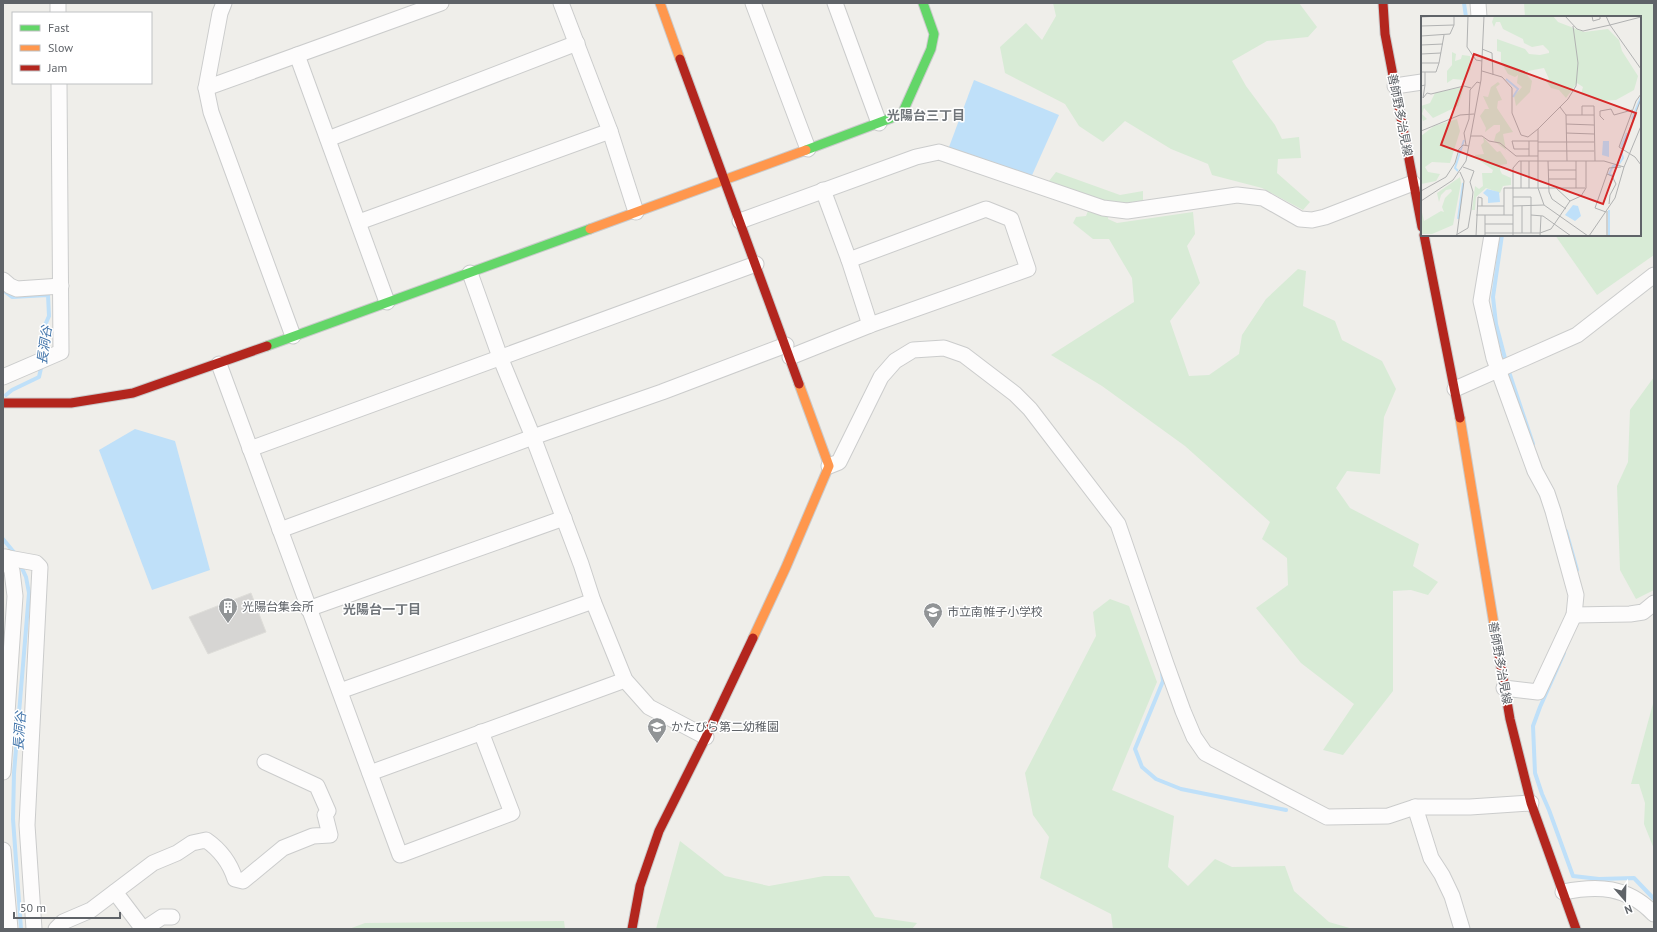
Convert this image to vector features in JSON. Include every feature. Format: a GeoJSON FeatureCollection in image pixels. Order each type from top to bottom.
{"type":"FeatureCollection","features":[{"type":"Feature","properties":{"kind":"street"},"geometry":{"type":"LineString","coordinates":[[224,3],[220,13],[206,88],[211,112],[293,336]]}},
{"type":"Feature","properties":{"kind":"street"},"geometry":{"type":"LineString","coordinates":[[206,88],[441,3]]}},
{"type":"Feature","properties":{"kind":"street"},"geometry":{"type":"LineString","coordinates":[[561,3],[610,131],[636,212]]}},
{"type":"Feature","properties":{"kind":"street"},"geometry":{"type":"LineString","coordinates":[[632,929],[640,886],[659,831],[706,737],[786,567],[828,466],[788,351],[660,3]]}},
{"type":"Feature","properties":{"kind":"street"},"geometry":{"type":"LineString","coordinates":[[753,3],[808,149]]}},
{"type":"Feature","properties":{"kind":"street"},"geometry":{"type":"LineString","coordinates":[[835,3],[879,122]]}},
{"type":"Feature","properties":{"kind":"street"},"geometry":{"type":"LineString","coordinates":[[3,402],[71,403],[133,393],[219,364],[470,273],[902,114],[931,49],[934,34],[924,3]]}},
{"type":"Feature","properties":{"kind":"street","name":"善師野多治見線"},"geometry":{"type":"LineString","coordinates":[[1383,3],[1385,34],[1421,222]]}},
{"type":"Feature","properties":{"kind":"street"},"geometry":{"type":"LineString","coordinates":[[1478,3],[1479,16]]}},
{"type":"Feature","properties":{"kind":"street"},"geometry":{"type":"LineString","coordinates":[[328,139],[577,43]]}},
{"type":"Feature","properties":{"kind":"street"},"geometry":{"type":"LineString","coordinates":[[297,55],[387,302]]}},
{"type":"Feature","properties":{"kind":"street"},"geometry":{"type":"LineString","coordinates":[[1395,86],[1421,82]]}},
{"type":"Feature","properties":{"kind":"street"},"geometry":{"type":"LineString","coordinates":[[3,377],[61,352],[59,84]]}},
{"type":"Feature","properties":{"kind":"street"},"geometry":{"type":"LineString","coordinates":[[358,222],[610,131]]}},
{"type":"Feature","properties":{"kind":"street"},"geometry":{"type":"LineString","coordinates":[[740,221],[916,157],[939,152],[1103,208],[1127,211],[1237,195],[1263,198],[1300,219],[1312,220],[1325,217],[1413,183]]}},
{"type":"Feature","properties":{"kind":"street"},"geometry":{"type":"LineString","coordinates":[[823,190],[849,260],[870,325]]}},
{"type":"Feature","properties":{"kind":"street"},"geometry":{"type":"LineString","coordinates":[[280,530],[533,437],[662,392],[870,325],[1028,269],[1011,219],[986,208],[849,260]]}},
{"type":"Feature","properties":{"kind":"street","name":"善師野多治見線"},"geometry":{"type":"LineString","coordinates":[[1424,236],[1455,389],[1510,719],[1531,803],[1576,929]]}},
{"type":"Feature","properties":{"kind":"street"},"geometry":{"type":"LineString","coordinates":[[1492,236],[1481,301],[1498,371],[1535,471],[1547,493],[1576,595],[1574,615],[1538,692],[1504,688]]}},
{"type":"Feature","properties":{"kind":"street"},"geometry":{"type":"LineString","coordinates":[[250,449],[756,264]]}},
{"type":"Feature","properties":{"kind":"street"},"geometry":{"type":"LineString","coordinates":[[470,273],[500,357],[533,437],[581,564],[593,601],[625,680],[648,707],[706,737]]}},
{"type":"Feature","properties":{"kind":"street"},"geometry":{"type":"LineString","coordinates":[[1455,389],[1577,335],[1654,275]]}},
{"type":"Feature","properties":{"kind":"street"},"geometry":{"type":"LineString","coordinates":[[3,280],[10,286],[17,289],[61,286]]}},
{"type":"Feature","properties":{"kind":"street"},"geometry":{"type":"LineString","coordinates":[[828,466],[839,462],[881,377],[895,361],[913,350],[944,348],[964,355],[1015,394],[1030,409],[1118,524],[1171,679],[1194,737],[1205,753],[1327,817],[1388,816],[1415,807],[1470,807],[1531,803]]}},
{"type":"Feature","properties":{"kind":"street"},"geometry":{"type":"LineString","coordinates":[[219,364],[400,855],[512,813],[480,732]]}},
{"type":"Feature","properties":{"kind":"street"},"geometry":{"type":"LineString","coordinates":[[308,608],[564,518]]}},
{"type":"Feature","properties":{"kind":"street"},"geometry":{"type":"LineString","coordinates":[[7,558],[36,563],[40,567],[28,825],[34,929]]}},
{"type":"Feature","properties":{"kind":"street"},"geometry":{"type":"LineString","coordinates":[[3,772],[6,693],[15,596],[12,571],[7,558]]}},
{"type":"Feature","properties":{"kind":"street"},"geometry":{"type":"LineString","coordinates":[[340,691],[593,601]]}},
{"type":"Feature","properties":{"kind":"street"},"geometry":{"type":"LineString","coordinates":[[1574,615],[1630,614],[1643,612],[1654,603]]}},
{"type":"Feature","properties":{"kind":"street"},"geometry":{"type":"LineString","coordinates":[[370,773],[625,680]]}},
{"type":"Feature","properties":{"kind":"street"},"geometry":{"type":"LineString","coordinates":[[56,929],[63,922],[91,910],[153,863],[177,853],[192,843],[200,840],[206,840],[213,845],[232,870],[234,879],[243,881],[283,848],[313,836],[330,835],[325,815],[328,811],[317,786],[265,762]]}},
{"type":"Feature","properties":{"kind":"street"},"geometry":{"type":"LineString","coordinates":[[1415,807],[1431,858],[1442,875],[1452,896],[1462,929]]}},
{"type":"Feature","properties":{"kind":"street"},"geometry":{"type":"LineString","coordinates":[[3,850],[10,929]]}},
{"type":"Feature","properties":{"kind":"street"},"geometry":{"type":"LineString","coordinates":[[1563,892],[1585,888],[1615,890],[1645,904],[1654,914]]}},
{"type":"Feature","properties":{"kind":"street"},"geometry":{"type":"LineString","coordinates":[[115,892],[143,929],[162,917],[172,918]]}},
{"type":"Feature","properties":{"kind":"green space"},"geometry":{"type":"Polygon","coordinates":[[[1053,3],[1299,3],[1317,27],[1308,37],[1267,41],[1232,61],[1246,86],[1275,125],[1282,139],[1299,137],[1301,158],[1278,159],[1277,173],[1310,202],[1303,210],[1262,188],[1212,175],[1208,164],[1171,149],[1125,121],[1103,142],[1079,126],[1065,104],[1005,73],[1000,47],[1026,23],[1042,40],[1056,16],[1053,3]]]}},
{"type":"Feature","properties":{"kind":"green space"},"geometry":{"type":"Polygon","coordinates":[[[1524,3],[1654,3],[1654,255],[1597,295],[1556,236],[1641,236],[1641,16],[1525,16],[1524,3]]]}},
{"type":"Feature","properties":{"kind":"green space"},"geometry":{"type":"Polygon","coordinates":[[[1056,172],[1120,195],[1143,191],[1143,204],[1110,206],[1108,219],[1117,223],[1193,212],[1195,234],[1187,246],[1200,283],[1170,321],[1189,376],[1209,375],[1239,354],[1242,335],[1266,299],[1298,269],[1306,271],[1303,306],[1335,321],[1342,340],[1382,361],[1396,389],[1384,417],[1380,474],[1347,471],[1336,488],[1350,508],[1419,544],[1413,566],[1438,582],[1428,595],[1411,590],[1393,591],[1393,691],[1343,755],[1323,750],[1354,704],[1301,663],[1256,608],[1288,585],[1287,558],[1262,539],[1270,522],[1185,446],[1102,386],[1051,355],[1134,302],[1132,278],[1109,239],[1093,239],[1073,223],[1076,217],[1086,216],[1092,201],[1049,181],[1056,172]]]}},
{"type":"Feature","properties":{"kind":"green space"},"geometry":{"type":"Polygon","coordinates":[[[1654,377],[1654,590],[1636,599],[1620,570],[1617,486],[1628,462],[1630,410],[1654,377]]]}},
{"type":"Feature","properties":{"kind":"green space"},"geometry":{"type":"Polygon","coordinates":[[[1110,599],[1129,606],[1157,682],[1112,790],[1174,816],[1168,867],[1188,886],[1215,859],[1232,867],[1285,866],[1294,891],[1329,922],[1353,929],[1113,929],[1111,914],[1040,878],[1049,837],[1033,815],[1025,773],[1096,636],[1093,612],[1110,599]]]}},
{"type":"Feature","properties":{"kind":"green space"},"geometry":{"type":"Polygon","coordinates":[[[1654,700],[1654,849],[1644,824],[1645,803],[1639,784],[1631,784],[1654,700]]]}},
{"type":"Feature","properties":{"kind":"green space"},"geometry":{"type":"Polygon","coordinates":[[[680,841],[725,876],[769,886],[824,876],[849,876],[875,917],[917,923],[912,929],[656,929],[680,841]]]}},
{"type":"Feature","properties":{"kind":"green space"},"geometry":{"type":"Polygon","coordinates":[[[564,921],[565,929],[349,929],[365,923],[564,921]]]}},
{"type":"Feature","properties":{"kind":"water"},"geometry":{"type":"Polygon","coordinates":[[[974,80],[1059,115],[1029,182],[949,147],[974,80]]]}},
{"type":"Feature","properties":{"kind":"water"},"geometry":{"type":"Polygon","coordinates":[[[135,429],[175,441],[210,570],[152,590],[99,450],[135,429]]]}},
{"type":"Feature","properties":{"kind":"building","name":"光陽台集会所"},"geometry":{"type":"Polygon","coordinates":[[[251,593],[266,632],[208,654],[189,617],[251,593]]]}},
{"type":"Feature","properties":{"kind":"waterway"},"geometry":{"type":"LineString","coordinates":[[1464,3],[1466,16]]}},
{"type":"Feature","properties":{"kind":"waterway"},"geometry":{"type":"LineString","coordinates":[[1502,236],[1493,297],[1496,324],[1506,362]]}},
{"type":"Feature","properties":{"kind":"waterway","name":"長洞谷"},"geometry":{"type":"LineString","coordinates":[[3,290],[12,297],[48,295],[49,316],[43,330],[43,355]]}},
{"type":"Feature","properties":{"kind":"waterway","name":"長洞谷"},"geometry":{"type":"LineString","coordinates":[[6,395],[12,390],[39,377],[42,364]]}},
{"type":"Feature","properties":{"kind":"waterway"},"geometry":{"type":"LineString","coordinates":[[1508,369],[1533,444]]}},
{"type":"Feature","properties":{"kind":"waterway"},"geometry":{"type":"LineString","coordinates":[[1566,531],[1577,570]]}},
{"type":"Feature","properties":{"kind":"waterway","name":"長洞谷"},"geometry":{"type":"LineString","coordinates":[[3,539],[17,556]]}},
{"type":"Feature","properties":{"kind":"waterway","name":"長洞谷"},"geometry":{"type":"LineString","coordinates":[[20,564],[26,577],[29,593],[14,773],[13,819],[21,929]]}},
{"type":"Feature","properties":{"kind":"waterway"},"geometry":{"type":"LineString","coordinates":[[1564,653],[1533,726],[1535,773],[1542,794],[1573,876],[1599,879],[1634,878],[1654,899]]}},
{"type":"Feature","properties":{"kind":"waterway"},"geometry":{"type":"LineString","coordinates":[[1162,672],[1163,681],[1135,749],[1142,767],[1156,779],[1181,789],[1286,810]]}},
{"type":"Feature","properties":{"kind":"traffic: fast"},"geometry":{"type":"LineString","coordinates":[[806,150],[902,114],[931,49],[934,34],[923,3]]}},
{"type":"Feature","properties":{"kind":"traffic: fast"},"geometry":{"type":"LineString","coordinates":[[267,346],[590,229]]}},
{"type":"Feature","properties":{"kind":"traffic: slow"},"geometry":{"type":"LineString","coordinates":[[660,3],[680,59]]}},
{"type":"Feature","properties":{"kind":"traffic: slow"},"geometry":{"type":"LineString","coordinates":[[590,229],[806,150]]}},
{"type":"Feature","properties":{"kind":"traffic: slow"},"geometry":{"type":"LineString","coordinates":[[753,638],[786,567],[829,466],[799,384]]}},
{"type":"Feature","properties":{"kind":"traffic: slow"},"geometry":{"type":"LineString","coordinates":[[1460,418],[1498,649]]}},
{"type":"Feature","properties":{"kind":"traffic: jam"},"geometry":{"type":"LineString","coordinates":[[1383,3],[1385,34],[1421,222]]}},
{"type":"Feature","properties":{"kind":"traffic: jam"},"geometry":{"type":"LineString","coordinates":[[680,59],[799,384]]}},
{"type":"Feature","properties":{"kind":"traffic: jam"},"geometry":{"type":"LineString","coordinates":[[1424,236],[1460,418]]}},
{"type":"Feature","properties":{"kind":"traffic: jam"},"geometry":{"type":"LineString","coordinates":[[3,403],[71,403],[133,393],[267,346]]}},
{"type":"Feature","properties":{"kind":"traffic: jam"},"geometry":{"type":"LineString","coordinates":[[632,929],[640,886],[659,831],[753,638]]}},
{"type":"Feature","properties":{"kind":"traffic: jam"},"geometry":{"type":"LineString","coordinates":[[1498,649],[1510,719],[1531,803],[1576,929]]}},
{"type":"Feature","properties":{"kind":"place","name":"光陽台集会所"},"geometry":{"type":"Point","coordinates":[228,624]}},
{"type":"Feature","properties":{"kind":"place","name":"市立南帷子小学校"},"geometry":{"type":"Point","coordinates":[933,629]}},
{"type":"Feature","properties":{"kind":"place","name":"かたびら第二幼稚園"},"geometry":{"type":"Point","coordinates":[657,744]}},
{"type":"Feature","properties":{"kind":"district","name":"光陽台三丁目"},"geometry":{"type":"Point","coordinates":[926,115]}},
{"type":"Feature","properties":{"kind":"district","name":"光陽台一丁目"},"geometry":{"type":"Point","coordinates":[382,609]}}]}
